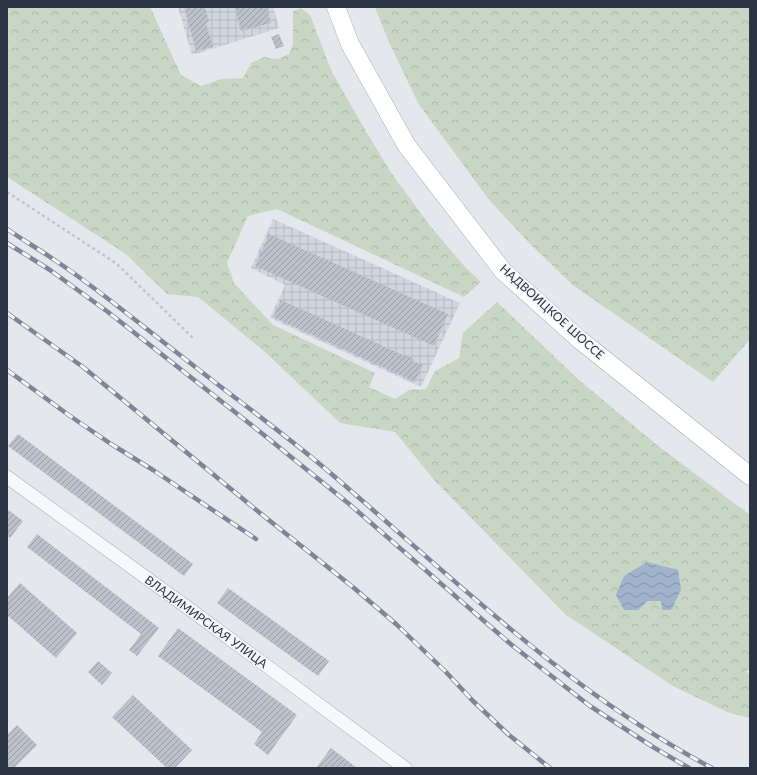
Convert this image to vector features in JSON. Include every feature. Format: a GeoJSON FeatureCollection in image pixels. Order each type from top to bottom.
{"type":"FeatureCollection","features":[{"type":"Feature","properties":{"kind":"main road","name":"НАДВОИЦКОЕ ШОССЕ"},"geometry":{"type":"LineString","coordinates":[[336,7],[350,44],[407,146],[503,271],[580,340],[750,476]]}},
{"type":"Feature","properties":{"kind":"street","name":"ВЛАДИМИРСКАЯ УЛИЦА"},"geometry":{"type":"LineString","coordinates":[[7,477],[405,768]]}},
{"type":"Feature","properties":{"kind":"path"},"geometry":{"type":"LineString","coordinates":[[7,192],[117,264],[193,338]]}},
{"type":"Feature","properties":{"kind":"shaded area"},"geometry":{"type":"Polygon","coordinates":[[[178,7],[273,7],[279,28],[192,55],[178,7]]]}},
{"type":"Feature","properties":{"kind":"shaded area"},"geometry":{"type":"Polygon","coordinates":[[[273,219],[460,303],[421,387],[270,318],[285,285],[251,268],[273,219]]]}},
{"type":"Feature","properties":{"kind":"green space"},"geometry":{"type":"Polygon","coordinates":[[[7,7],[150,7],[181,75],[201,86],[221,79],[243,78],[251,63],[264,57],[278,59],[289,54],[293,44],[293,11],[301,8],[310,15],[332,72],[392,174],[431,227],[466,268],[481,282],[464,297],[277,209],[248,216],[227,263],[234,283],[273,325],[375,373],[369,387],[395,399],[409,390],[426,389],[435,371],[459,358],[463,333],[497,302],[579,380],[657,445],[750,515],[750,669],[746,671],[750,676],[750,718],[727,712],[673,686],[566,615],[435,481],[395,432],[340,423],[265,352],[198,297],[167,294],[126,254],[7,177],[7,7]]]}},
{"type":"Feature","properties":{"kind":"green space"},"geometry":{"type":"Polygon","coordinates":[[[375,7],[750,7],[750,339],[713,382],[574,286],[531,245],[490,201],[418,103],[388,40],[375,7]]]}},
{"type":"Feature","properties":{"kind":"water"},"geometry":{"type":"Polygon","coordinates":[[[647,562],[678,570],[681,590],[671,610],[662,610],[661,601],[648,601],[638,610],[624,610],[616,595],[624,576],[647,562]]]}},
{"type":"Feature","properties":{"kind":"building"},"geometry":{"type":"Polygon","coordinates":[[[184,7],[205,7],[209,22],[206,23],[213,47],[196,51],[184,7]]]}},
{"type":"Feature","properties":{"kind":"building"},"geometry":{"type":"Polygon","coordinates":[[[235,7],[267,7],[271,23],[241,31],[235,7]]]}},
{"type":"Feature","properties":{"kind":"building"},"geometry":{"type":"Polygon","coordinates":[[[279,34],[284,46],[276,49],[271,37],[279,34]]]}},
{"type":"Feature","properties":{"kind":"building"},"geometry":{"type":"Polygon","coordinates":[[[269,234],[448,314],[434,346],[255,266],[269,234]]]}},
{"type":"Feature","properties":{"kind":"building"},"geometry":{"type":"Polygon","coordinates":[[[281,300],[414,359],[413,361],[423,365],[415,382],[273,317],[281,300]]]}},
{"type":"Feature","properties":{"kind":"building"},"geometry":{"type":"Polygon","coordinates":[[[18,434],[193,564],[184,576],[8,446],[18,434]]]}},
{"type":"Feature","properties":{"kind":"building"},"geometry":{"type":"Polygon","coordinates":[[[7,509],[23,521],[10,538],[7,535],[7,509]]]}},
{"type":"Feature","properties":{"kind":"building"},"geometry":{"type":"Polygon","coordinates":[[[37,534],[159,628],[137,656],[129,650],[141,634],[27,547],[37,534]]]}},
{"type":"Feature","properties":{"kind":"building"},"geometry":{"type":"Polygon","coordinates":[[[20,583],[77,633],[56,658],[7,615],[7,598],[20,583]]]}},
{"type":"Feature","properties":{"kind":"building"},"geometry":{"type":"Polygon","coordinates":[[[228,588],[329,661],[318,676],[217,603],[228,588]]]}},
{"type":"Feature","properties":{"kind":"building"},"geometry":{"type":"Polygon","coordinates":[[[178,628],[297,715],[268,755],[254,744],[262,732],[158,656],[178,628]]]}},
{"type":"Feature","properties":{"kind":"building"},"geometry":{"type":"Polygon","coordinates":[[[98,661],[112,673],[102,685],[88,672],[98,661]]]}},
{"type":"Feature","properties":{"kind":"building"},"geometry":{"type":"Polygon","coordinates":[[[133,695],[192,750],[175,768],[167,768],[112,717],[133,695]]]}},
{"type":"Feature","properties":{"kind":"building"},"geometry":{"type":"Polygon","coordinates":[[[17,725],[37,745],[14,768],[7,768],[7,735],[17,725]]]}},
{"type":"Feature","properties":{"kind":"building"},"geometry":{"type":"Polygon","coordinates":[[[331,748],[357,768],[316,768],[331,748]]]}},
{"type":"Feature","properties":{"kind":"railway"},"geometry":{"type":"LineString","coordinates":[[7,229],[56,261],[126,312],[301,448],[470,595],[562,670],[610,705],[660,738],[712,768]]}},
{"type":"Feature","properties":{"kind":"railway"},"geometry":{"type":"LineString","coordinates":[[7,243],[50,270],[108,312],[259,431],[348,503],[513,646],[590,706],[653,747],[689,768]]}},
{"type":"Feature","properties":{"kind":"railway"},"geometry":{"type":"LineString","coordinates":[[7,313],[83,367],[260,513],[354,588],[396,624],[509,735],[550,768]]}},
{"type":"Feature","properties":{"kind":"railway"},"geometry":{"type":"LineString","coordinates":[[7,370],[111,444],[153,470],[256,539]]}}]}
